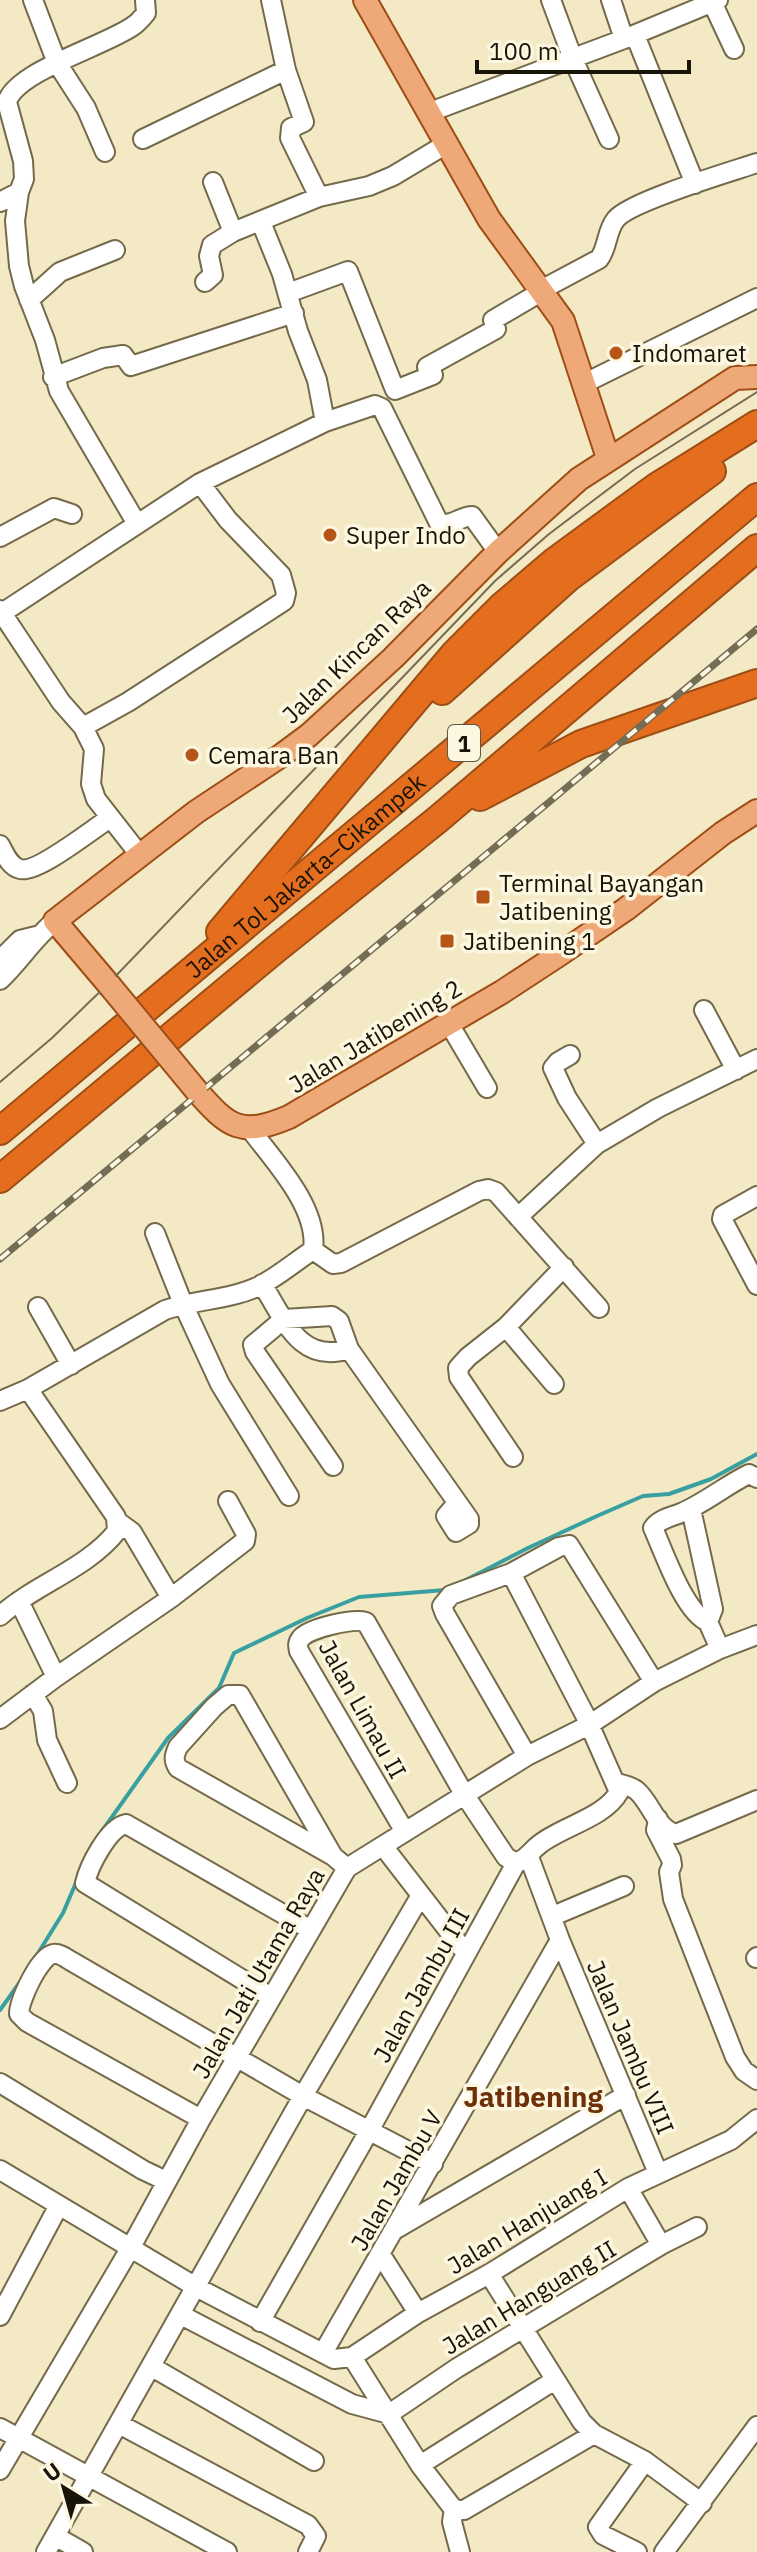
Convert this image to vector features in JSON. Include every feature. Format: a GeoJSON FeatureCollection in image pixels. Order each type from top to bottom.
{"type":"FeatureCollection","features":[{"type":"Feature","properties":{"kind":"highway"},"geometry":{"type":"LineString","coordinates":[[171,990],[455,653],[501,607],[555,561],[656,487],[757,424]]}},
{"type":"Feature","properties":{"kind":"highway"},"geometry":{"type":"LineString","coordinates":[[358,770],[496,640],[568,578],[685,489],[757,441]]}},
{"type":"Feature","properties":{"kind":"highway","name":"Jalan Tol Jakarta–Cikampek"},"geometry":{"type":"LineString","coordinates":[[0,1131],[757,497]]}},
{"type":"Feature","properties":{"kind":"highway","name":"Jalan Tol Jakarta–Cikampek"},"geometry":{"type":"LineString","coordinates":[[0,1179],[276,949],[437,820],[757,548]]}},
{"type":"Feature","properties":{"kind":"highway"},"geometry":{"type":"LineString","coordinates":[[437,820],[581,744],[757,683]]}},
{"type":"Feature","properties":{"kind":"main road"},"geometry":{"type":"LineString","coordinates":[[365,0],[504,243],[537,293],[563,321],[608,458]]}},
{"type":"Feature","properties":{"kind":"main road","name":"Jalan Kincan Raya"},"geometry":{"type":"LineString","coordinates":[[61,929],[139,854],[309,735],[393,658],[498,552],[579,479],[735,378],[757,377]]}},
{"type":"Feature","properties":{"kind":"main road","name":"Jalan Jatibening 2"},"geometry":{"type":"LineString","coordinates":[[250,1129],[264,1128],[289,1117],[502,992],[594,931],[723,833],[757,811]]}},
{"type":"Feature","properties":{"kind":"main road"},"geometry":{"type":"LineString","coordinates":[[61,929],[224,1120],[250,1129]]}},
{"type":"Feature","properties":{"kind":"street"},"geometry":{"type":"LineString","coordinates":[[33,0],[57,63],[86,108],[105,152]]}},
{"type":"Feature","properties":{"kind":"street"},"geometry":{"type":"LineString","coordinates":[[137,524],[81,432],[53,377],[48,349],[21,276],[15,221],[24,179],[23,161],[7,102],[17,86],[134,26],[146,13],[145,0]]}},
{"type":"Feature","properties":{"kind":"street"},"geometry":{"type":"LineString","coordinates":[[271,0],[286,70],[304,122],[291,128],[290,138],[319,197]]}},
{"type":"Feature","properties":{"kind":"street"},"geometry":{"type":"LineString","coordinates":[[551,0],[573,59],[609,139]]}},
{"type":"Feature","properties":{"kind":"street"},"geometry":{"type":"LineString","coordinates":[[611,0],[695,184]]}},
{"type":"Feature","properties":{"kind":"street"},"geometry":{"type":"LineString","coordinates":[[430,112],[573,59],[715,1],[734,49]]}},
{"type":"Feature","properties":{"kind":"street"},"geometry":{"type":"LineString","coordinates":[[143,139],[286,70]]}},
{"type":"Feature","properties":{"kind":"street"},"geometry":{"type":"LineString","coordinates":[[205,282],[213,275],[209,256],[212,245],[233,232],[319,197],[369,186],[393,176],[448,143]]}},
{"type":"Feature","properties":{"kind":"street"},"geometry":{"type":"LineString","coordinates":[[288,293],[348,271],[395,390],[433,375],[427,367],[496,329],[493,320],[599,259],[615,220],[633,207],[757,163]]}},
{"type":"Feature","properties":{"kind":"street"},"geometry":{"type":"LineString","coordinates":[[213,182],[233,232]]}},
{"type":"Feature","properties":{"kind":"street"},"geometry":{"type":"LineString","coordinates":[[0,202],[19,192]]}},
{"type":"Feature","properties":{"kind":"street"},"geometry":{"type":"LineString","coordinates":[[261,222],[317,380],[325,422]]}},
{"type":"Feature","properties":{"kind":"street"},"geometry":{"type":"LineString","coordinates":[[29,300],[60,272],[115,250]]}},
{"type":"Feature","properties":{"kind":"street"},"geometry":{"type":"LineString","coordinates":[[583,384],[757,298]]}},
{"type":"Feature","properties":{"kind":"street"},"geometry":{"type":"LineString","coordinates":[[53,377],[103,358],[123,355],[131,366],[294,313]]}},
{"type":"Feature","properties":{"kind":"street"},"geometry":{"type":"LineString","coordinates":[[139,854],[96,799],[91,784],[94,749],[83,727],[61,702],[1,612],[200,483],[325,422],[375,405],[381,407],[439,523],[449,525],[472,516],[498,552]]}},
{"type":"Feature","properties":{"kind":"street"},"geometry":{"type":"LineString","coordinates":[[83,727],[128,702],[284,601],[286,593],[281,575],[228,520],[200,483]]}},
{"type":"Feature","properties":{"kind":"street"},"geometry":{"type":"LineString","coordinates":[[0,537],[54,508],[72,514]]}},
{"type":"Feature","properties":{"kind":"street"},"geometry":{"type":"LineString","coordinates":[[0,845],[10,862],[20,869],[29,869],[52,858],[110,818]]}},
{"type":"Feature","properties":{"kind":"street"},"geometry":{"type":"LineString","coordinates":[[0,960],[20,940],[61,929]]}},
{"type":"Feature","properties":{"kind":"street"},"geometry":{"type":"LineString","coordinates":[[0,980],[23,957],[36,936]]}},
{"type":"Feature","properties":{"kind":"street"},"geometry":{"type":"LineString","coordinates":[[704,1010],[736,1070]]}},
{"type":"Feature","properties":{"kind":"street"},"geometry":{"type":"LineString","coordinates":[[448,1022],[487,1088]]}},
{"type":"Feature","properties":{"kind":"street"},"geometry":{"type":"LineString","coordinates":[[570,1055],[553,1068],[567,1098],[597,1144]]}},
{"type":"Feature","properties":{"kind":"street"},"geometry":{"type":"LineString","coordinates":[[518,1217],[597,1144],[658,1108],[757,1059]]}},
{"type":"Feature","properties":{"kind":"street"},"geometry":{"type":"LineString","coordinates":[[0,1401],[28,1389],[165,1310],[262,1284],[313,1250],[315,1240],[304,1203],[250,1129]]}},
{"type":"Feature","properties":{"kind":"street"},"geometry":{"type":"LineString","coordinates":[[313,1250],[333,1264],[341,1263],[488,1189],[496,1192],[599,1308]]}},
{"type":"Feature","properties":{"kind":"street"},"geometry":{"type":"LineString","coordinates":[[757,1196],[723,1215],[722,1219],[757,1285]]}},
{"type":"Feature","properties":{"kind":"street"},"geometry":{"type":"LineString","coordinates":[[155,1233],[220,1384],[289,1496]]}},
{"type":"Feature","properties":{"kind":"street"},"geometry":{"type":"LineString","coordinates":[[513,1457],[459,1377],[458,1368],[506,1327],[564,1267]]}},
{"type":"Feature","properties":{"kind":"street"},"geometry":{"type":"LineString","coordinates":[[262,1284],[297,1340],[313,1349],[339,1352],[349,1349]]}},
{"type":"Feature","properties":{"kind":"street"},"geometry":{"type":"LineString","coordinates":[[38,1307],[71,1365]]}},
{"type":"Feature","properties":{"kind":"street"},"geometry":{"type":"LineString","coordinates":[[333,1466],[253,1349],[255,1341],[284,1319],[334,1316],[339,1321],[349,1349],[457,1503]]}},
{"type":"Feature","properties":{"kind":"street"},"geometry":{"type":"LineString","coordinates":[[506,1327],[554,1384]]}},
{"type":"Feature","properties":{"kind":"street"},"geometry":{"type":"LineString","coordinates":[[28,1389],[117,1521],[132,1532],[171,1598]]}},
{"type":"Feature","properties":{"kind":"street"},"geometry":{"type":"LineString","coordinates":[[720,1649],[708,1622],[697,1617],[678,1583],[653,1528],[657,1522],[691,1509],[726,1485],[749,1474],[757,1478]]}},
{"type":"Feature","properties":{"kind":"street"},"geometry":{"type":"LineString","coordinates":[[0,1719],[171,1598],[245,1541],[246,1534],[228,1501]]}},
{"type":"Feature","properties":{"kind":"street"},"geometry":{"type":"LineString","coordinates":[[691,1509],[713,1609],[708,1622]]}},
{"type":"Feature","properties":{"kind":"street"},"geometry":{"type":"LineString","coordinates":[[0,1616],[111,1539],[117,1531],[117,1521]]}},
{"type":"Feature","properties":{"kind":"street"},"geometry":{"type":"LineString","coordinates":[[527,1756],[442,1606],[451,1595],[511,1573],[559,1547],[569,1545],[654,1682]]}},
{"type":"Feature","properties":{"kind":"street"},"geometry":{"type":"LineString","coordinates":[[511,1573],[589,1725],[619,1792],[614,1800],[538,1845],[522,1860]]}},
{"type":"Feature","properties":{"kind":"street"},"geometry":{"type":"LineString","coordinates":[[19,1601],[56,1677]]}},
{"type":"Feature","properties":{"kind":"street","name":"Jalan Limau II"},"geometry":{"type":"LineString","coordinates":[[405,1832],[299,1651],[301,1638],[348,1621],[366,1622],[464,1794]]}},
{"type":"Feature","properties":{"kind":"street","name":"Jalan Jati Utama Raya"},"geometry":{"type":"LineString","coordinates":[[0,2470],[311,1930],[340,1862],[383,1846],[527,1756],[589,1725],[654,1682],[720,1649],[757,1635]]}},
{"type":"Feature","properties":{"kind":"street"},"geometry":{"type":"LineString","coordinates":[[33,1694],[43,1711],[47,1740],[67,1783]]}},
{"type":"Feature","properties":{"kind":"street"},"geometry":{"type":"LineString","coordinates":[[228,1695],[240,1695],[340,1862],[178,1768],[174,1755],[178,1747],[228,1695]]}},
{"type":"Feature","properties":{"kind":"street"},"geometry":{"type":"LineString","coordinates":[[617,1783],[637,1791],[669,1832],[676,1834],[757,1800]]}},
{"type":"Feature","properties":{"kind":"street"},"geometry":{"type":"LineString","coordinates":[[464,1794],[506,1857],[522,1860]]}},
{"type":"Feature","properties":{"kind":"street"},"geometry":{"type":"LineString","coordinates":[[658,1819],[656,1830],[672,1865],[669,1872],[673,1899],[735,2057],[744,2071],[757,2080]]}},
{"type":"Feature","properties":{"kind":"street"},"geometry":{"type":"LineString","coordinates":[[271,1997],[85,1883],[109,1835],[118,1826],[126,1824],[311,1930]]}},
{"type":"Feature","properties":{"kind":"street"},"geometry":{"type":"LineString","coordinates":[[383,1846],[465,1952]]}},
{"type":"Feature","properties":{"kind":"street"},"geometry":{"type":"LineString","coordinates":[[522,1860],[553,1916],[560,1940]]}},
{"type":"Feature","properties":{"kind":"street","name":"Jalan Jambu III"},"geometry":{"type":"LineString","coordinates":[[260,2322],[369,2131],[465,1952],[522,1860]]}},
{"type":"Feature","properties":{"kind":"street"},"geometry":{"type":"LineString","coordinates":[[553,1916],[624,1886]]}},
{"type":"Feature","properties":{"kind":"street"},"geometry":{"type":"LineString","coordinates":[[83,2552],[51,2544],[303,2096],[421,1895]]}},
{"type":"Feature","properties":{"kind":"street","name":"Jalan Jambu VIII"},"geometry":{"type":"LineString","coordinates":[[560,1940],[658,2173]]}},
{"type":"Feature","properties":{"kind":"street","name":"Jalan Jambu V"},"geometry":{"type":"LineString","coordinates":[[323,2353],[560,1940]]}},
{"type":"Feature","properties":{"kind":"street"},"geometry":{"type":"LineString","coordinates":[[201,2119],[27,2022],[19,2014],[23,1994],[45,1959],[52,1954],[60,1955],[303,2096],[433,2164]]}},
{"type":"Feature","properties":{"kind":"street"},"geometry":{"type":"LineString","coordinates":[[0,2083],[166,2181]]}},
{"type":"Feature","properties":{"kind":"street"},"geometry":{"type":"LineString","coordinates":[[394,2230],[626,2095]]}},
{"type":"Feature","properties":{"kind":"street","name":"Jalan Hanjuang I"},"geometry":{"type":"LineString","coordinates":[[352,2357],[418,2313],[489,2274],[628,2188],[731,2140],[757,2119]]}},
{"type":"Feature","properties":{"kind":"street"},"geometry":{"type":"LineString","coordinates":[[0,2170],[58,2207],[260,2322],[334,2359],[352,2357],[420,2465],[456,2509],[464,2510],[594,2434]]}},
{"type":"Feature","properties":{"kind":"street"},"geometry":{"type":"LineString","coordinates":[[628,2188],[661,2245]]}},
{"type":"Feature","properties":{"kind":"street"},"geometry":{"type":"LineString","coordinates":[[0,2316],[58,2207]]}},
{"type":"Feature","properties":{"kind":"street","name":"Jalan Hanguang II"},"geometry":{"type":"LineString","coordinates":[[389,2414],[457,2368],[661,2245],[697,2227]]}},
{"type":"Feature","properties":{"kind":"street"},"geometry":{"type":"LineString","coordinates":[[381,2255],[418,2313]]}},
{"type":"Feature","properties":{"kind":"street"},"geometry":{"type":"LineString","coordinates":[[489,2274],[582,2422],[594,2434],[645,2461],[702,2503]]}},
{"type":"Feature","properties":{"kind":"street"},"geometry":{"type":"LineString","coordinates":[[181,2315],[352,2404],[389,2414]]}},
{"type":"Feature","properties":{"kind":"street"},"geometry":{"type":"LineString","coordinates":[[152,2367],[314,2461]]}},
{"type":"Feature","properties":{"kind":"street"},"geometry":{"type":"LineString","coordinates":[[420,2465],[555,2380]]}},
{"type":"Feature","properties":{"kind":"street"},"geometry":{"type":"LineString","coordinates":[[119,2424],[308,2525],[316,2536],[308,2552]]}},
{"type":"Feature","properties":{"kind":"street"},"geometry":{"type":"LineString","coordinates":[[664,2552],[757,2426]]}},
{"type":"Feature","properties":{"kind":"street"},"geometry":{"type":"LineString","coordinates":[[0,2428],[227,2552]]}},
{"type":"Feature","properties":{"kind":"street"},"geometry":{"type":"LineString","coordinates":[[637,2552],[603,2535],[598,2527],[645,2461]]}},
{"type":"Feature","properties":{"kind":"street"},"geometry":{"type":"LineString","coordinates":[[456,2509],[452,2522],[460,2552]]}},
{"type":"Feature","properties":{"kind":"waterway"},"geometry":{"type":"LineString","coordinates":[[460,1583],[528,1548],[643,1496],[669,1494],[711,1479],[757,1454]]}},
{"type":"Feature","properties":{"kind":"waterway"},"geometry":{"type":"LineString","coordinates":[[102,1831],[168,1738],[219,1688],[234,1653],[359,1597],[445,1590]]}},
{"type":"Feature","properties":{"kind":"waterway"},"geometry":{"type":"LineString","coordinates":[[35,1958],[63,1913],[78,1878]]}},
{"type":"Feature","properties":{"kind":"waterway"},"geometry":{"type":"LineString","coordinates":[[0,2010],[20,1982]]}},
{"type":"Feature","properties":{"kind":"tram line"},"geometry":{"type":"LineString","coordinates":[[0,1082],[109,983],[495,581],[549,534],[635,469],[757,392]]}},
{"type":"Feature","properties":{"kind":"railway"},"geometry":{"type":"LineString","coordinates":[[0,1259],[757,629]]}},
{"type":"Feature","properties":{"kind":"place","name":"Indomaret"},"geometry":{"type":"Point","coordinates":[616,353]}},
{"type":"Feature","properties":{"kind":"place","name":"Super Indo"},"geometry":{"type":"Point","coordinates":[330,535]}},
{"type":"Feature","properties":{"kind":"place","name":"Cemara Ban"},"geometry":{"type":"Point","coordinates":[192,755]}},
{"type":"Feature","properties":{"kind":"place","name":"Terminal Bayangan Jatibening"},"geometry":{"type":"Point","coordinates":[483,897]}},
{"type":"Feature","properties":{"kind":"place","name":"Jatibening 1"},"geometry":{"type":"Point","coordinates":[447,941]}},
{"type":"Feature","properties":{"kind":"district","name":"Jatibening"},"geometry":{"type":"Point","coordinates":[533,2096]}}]}
